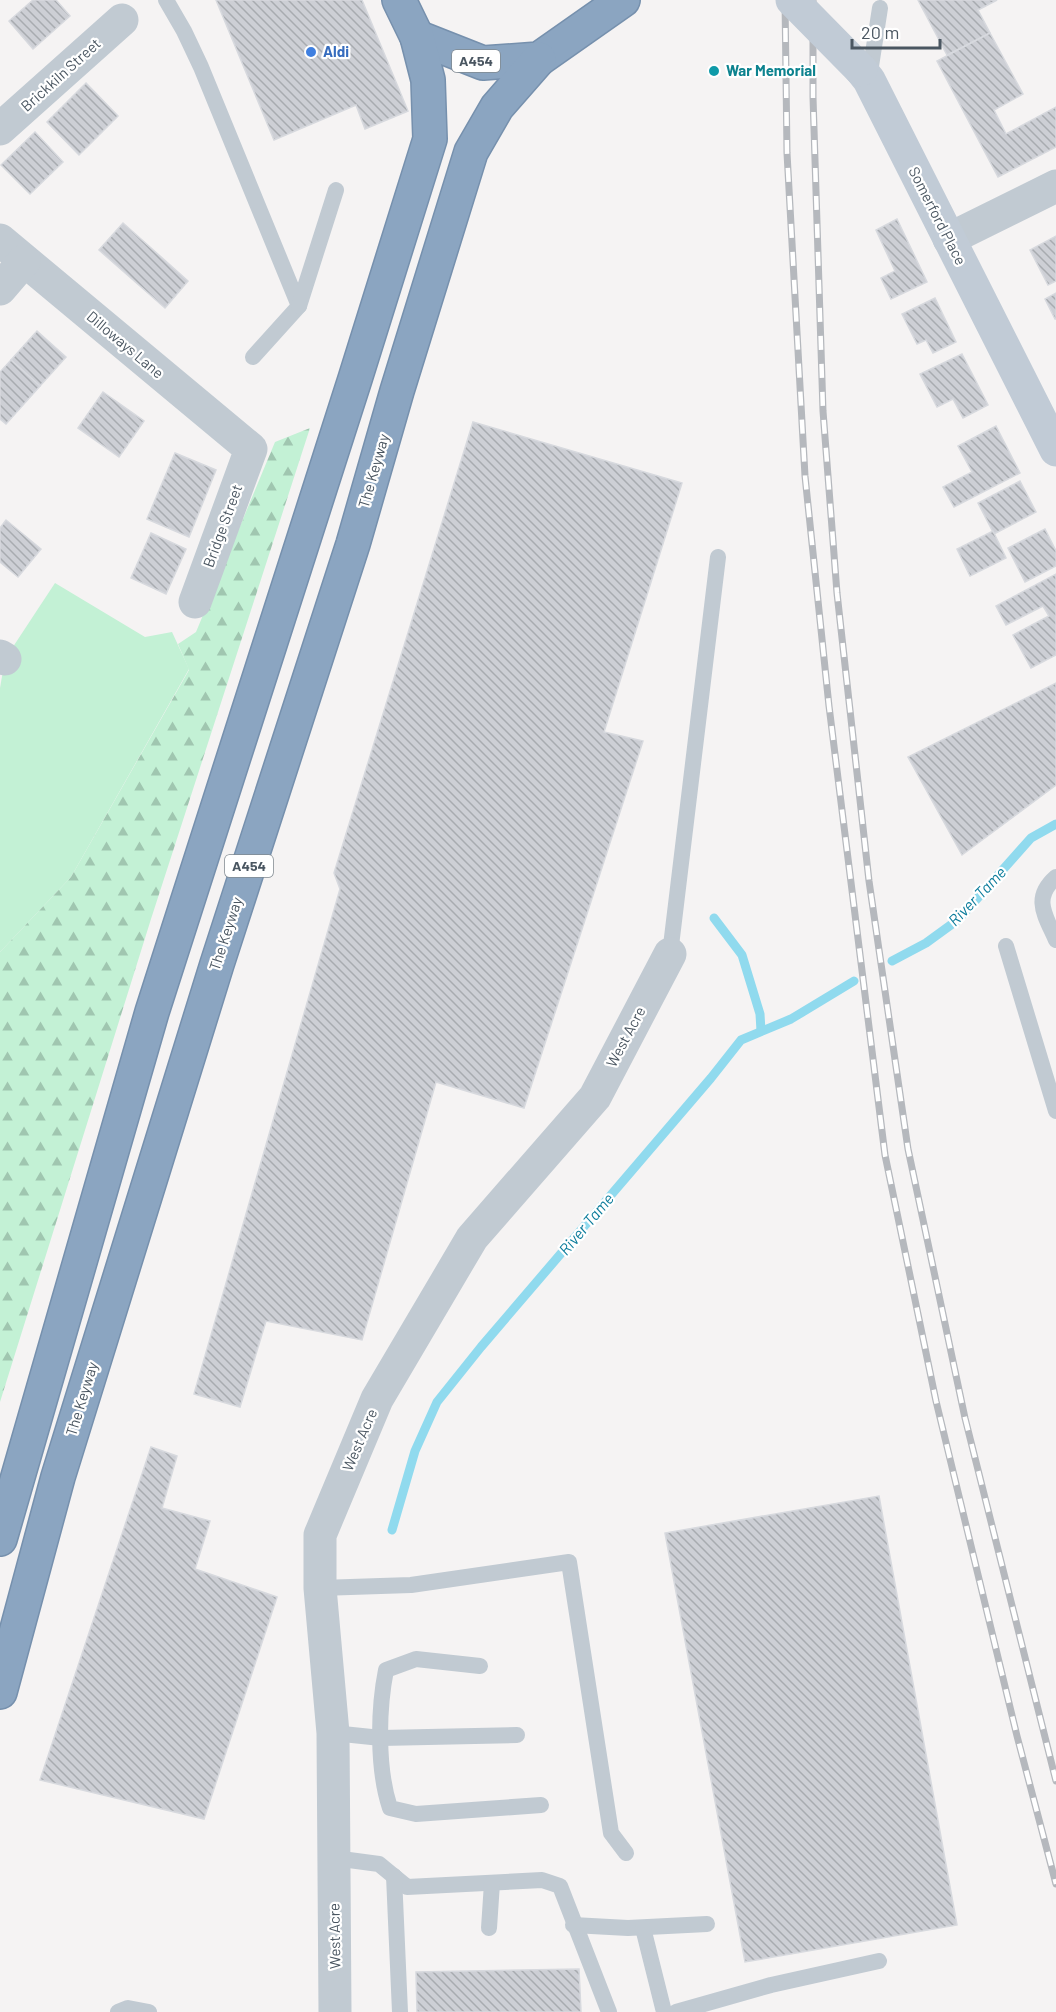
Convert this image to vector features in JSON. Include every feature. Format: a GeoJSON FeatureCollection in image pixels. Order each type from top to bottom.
{"type":"FeatureCollection","features":[{"type":"Feature","properties":{"kind":"highway","name":"A454"},"geometry":{"type":"LineString","coordinates":[[0,1539],[152,1012],[355,379],[429,139],[428,80],[417,37],[399,0]]}},
{"type":"Feature","properties":{"kind":"highway","name":"A454"},"geometry":{"type":"LineString","coordinates":[[417,37],[483,63],[539,59],[623,0]]}},
{"type":"Feature","properties":{"kind":"highway","name":"The Keyway"},"geometry":{"type":"LineString","coordinates":[[0,1692],[62,1466],[217,964],[353,544],[471,152],[497,107],[539,59]]}},
{"type":"Feature","properties":{"kind":"highway"},"geometry":{"type":"LineString","coordinates":[[355,379],[398,391]]}},
{"type":"Feature","properties":{"kind":"main road","name":"Somerford Place"},"geometry":{"type":"LineString","coordinates":[[792,0],[865,75],[1056,450]]}},
{"type":"Feature","properties":{"kind":"street","name":"Brickkiln Street"},"geometry":{"type":"LineString","coordinates":[[0,129],[122,20]]}},
{"type":"Feature","properties":{"kind":"street"},"geometry":{"type":"LineString","coordinates":[[949,239],[1056,186]]}},
{"type":"Feature","properties":{"kind":"street"},"geometry":{"type":"LineString","coordinates":[[0,289],[12,250]]}},
{"type":"Feature","properties":{"kind":"street","name":"Dilloways Lane"},"geometry":{"type":"LineString","coordinates":[[12,250],[250,449]]}},
{"type":"Feature","properties":{"kind":"street","name":"Bridge Street"},"geometry":{"type":"LineString","coordinates":[[195,602],[250,449]]}},
{"type":"Feature","properties":{"kind":"street","name":"West Acre"},"geometry":{"type":"LineString","coordinates":[[335,2012],[333,1733],[320,1588],[320,1534],[377,1399],[472,1238],[595,1097],[670,954]]}},
{"type":"Feature","properties":{"kind":"lane"},"geometry":{"type":"LineString","coordinates":[[166,0],[201,67],[299,306]]}},
{"type":"Feature","properties":{"kind":"lane"},"geometry":{"type":"LineString","coordinates":[[865,75],[880,9]]}},
{"type":"Feature","properties":{"kind":"lane"},"geometry":{"type":"LineString","coordinates":[[253,357],[299,306],[336,190]]}},
{"type":"Feature","properties":{"kind":"lane"},"geometry":{"type":"LineString","coordinates":[[670,954],[718,558]]}},
{"type":"Feature","properties":{"kind":"lane"},"geometry":{"type":"LineString","coordinates":[[1056,877],[1047,885],[1041,898],[1043,912],[1056,940]]}},
{"type":"Feature","properties":{"kind":"lane"},"geometry":{"type":"LineString","coordinates":[[1006,946],[1056,1111]]}},
{"type":"Feature","properties":{"kind":"lane"},"geometry":{"type":"LineString","coordinates":[[320,1588],[411,1585],[569,1562],[611,1833],[626,1853]]}},
{"type":"Feature","properties":{"kind":"lane"},"geometry":{"type":"LineString","coordinates":[[480,1666],[416,1659],[386,1670],[381,1697],[381,1738],[385,1792],[390,1808],[416,1814],[540,1805]]}},
{"type":"Feature","properties":{"kind":"lane"},"geometry":{"type":"LineString","coordinates":[[333,1733],[381,1738],[517,1735]]}},
{"type":"Feature","properties":{"kind":"lane"},"geometry":{"type":"LineString","coordinates":[[334,1858],[379,1864],[407,1887],[542,1880],[560,1886],[573,1925],[609,2012]]}},
{"type":"Feature","properties":{"kind":"lane"},"geometry":{"type":"LineString","coordinates":[[394,1876],[400,2012]]}},
{"type":"Feature","properties":{"kind":"lane"},"geometry":{"type":"LineString","coordinates":[[489,1928],[492,1882]]}},
{"type":"Feature","properties":{"kind":"lane"},"geometry":{"type":"LineString","coordinates":[[573,1925],[643,1928],[707,1924]]}},
{"type":"Feature","properties":{"kind":"lane"},"geometry":{"type":"LineString","coordinates":[[643,1928],[664,2012]]}},
{"type":"Feature","properties":{"kind":"lane"},"geometry":{"type":"LineString","coordinates":[[676,2012],[771,1985],[879,1961]]}},
{"type":"Feature","properties":{"kind":"lane"},"geometry":{"type":"LineString","coordinates":[[118,2012],[128,2008],[149,2012]]}},
{"type":"Feature","properties":{"kind":"green space"},"geometry":{"type":"Polygon","coordinates":[[[310,428],[151,919],[0,1402],[0,952],[71,877],[189,670],[178,644],[196,632],[275,442],[310,428]]]}},
{"type":"Feature","properties":{"kind":"green space"},"geometry":{"type":"Polygon","coordinates":[[[55,583],[145,637],[172,632],[189,669],[71,877],[0,952],[0,688],[5,659],[55,583]]]}},
{"type":"Feature","properties":{"kind":"building"},"geometry":{"type":"Polygon","coordinates":[[[33,0],[56,0],[70,16],[33,49],[9,21],[33,0]]]}},
{"type":"Feature","properties":{"kind":"building","name":"Aldi"},"geometry":{"type":"Polygon","coordinates":[[[216,0],[362,0],[408,111],[365,129],[356,105],[274,140],[216,0]]]}},
{"type":"Feature","properties":{"kind":"building"},"geometry":{"type":"Polygon","coordinates":[[[918,0],[997,0],[978,10],[990,33],[947,55],[918,0]]]}},
{"type":"Feature","properties":{"kind":"building"},"geometry":{"type":"Polygon","coordinates":[[[990,33],[1023,94],[994,110],[1006,134],[1056,107],[1056,147],[998,177],[937,61],[990,33]]]}},
{"type":"Feature","properties":{"kind":"building"},"geometry":{"type":"Polygon","coordinates":[[[86,83],[118,116],[79,155],[47,122],[86,83]]]}},
{"type":"Feature","properties":{"kind":"building"},"geometry":{"type":"Polygon","coordinates":[[[35,132],[63,162],[30,194],[1,165],[35,132]]]}},
{"type":"Feature","properties":{"kind":"building"},"geometry":{"type":"Polygon","coordinates":[[[897,219],[927,282],[891,299],[881,278],[895,271],[876,230],[897,219]]]}},
{"type":"Feature","properties":{"kind":"building"},"geometry":{"type":"Polygon","coordinates":[[[123,223],[188,281],[165,308],[99,250],[123,223]]]}},
{"type":"Feature","properties":{"kind":"building"},"geometry":{"type":"Polygon","coordinates":[[[1056,236],[1056,281],[1048,285],[1030,250],[1056,236]]]}},
{"type":"Feature","properties":{"kind":"building"},"geometry":{"type":"Polygon","coordinates":[[[1056,293],[1056,319],[1055,319],[1045,299],[1056,293]]]}},
{"type":"Feature","properties":{"kind":"building"},"geometry":{"type":"Polygon","coordinates":[[[935,298],[956,342],[933,353],[926,340],[917,344],[902,314],[935,298]]]}},
{"type":"Feature","properties":{"kind":"building"},"geometry":{"type":"Polygon","coordinates":[[[37,331],[66,357],[40,386],[11,360],[37,331]]]}},
{"type":"Feature","properties":{"kind":"building"},"geometry":{"type":"Polygon","coordinates":[[[962,354],[988,405],[963,418],[953,399],[937,407],[920,374],[962,354]]]}},
{"type":"Feature","properties":{"kind":"building"},"geometry":{"type":"Polygon","coordinates":[[[11,360],[40,386],[6,424],[0,419],[0,372],[11,360]]]}},
{"type":"Feature","properties":{"kind":"building"},"geometry":{"type":"Polygon","coordinates":[[[103,392],[144,421],[119,457],[78,428],[103,392]]]}},
{"type":"Feature","properties":{"kind":"building"},"geometry":{"type":"Polygon","coordinates":[[[473,422],[682,483],[604,732],[643,741],[524,1108],[436,1082],[362,1340],[266,1321],[240,1407],[194,1394],[340,889],[334,873],[473,422]]]}},
{"type":"Feature","properties":{"kind":"building"},"geometry":{"type":"Polygon","coordinates":[[[996,426],[1020,473],[954,507],[943,487],[972,472],[958,446],[996,426]]]}},
{"type":"Feature","properties":{"kind":"building"},"geometry":{"type":"Polygon","coordinates":[[[175,453],[216,470],[189,537],[147,519],[175,453]]]}},
{"type":"Feature","properties":{"kind":"building"},"geometry":{"type":"Polygon","coordinates":[[[1020,481],[1036,512],[994,534],[978,503],[1020,481]]]}},
{"type":"Feature","properties":{"kind":"building"},"geometry":{"type":"Polygon","coordinates":[[[6,520],[41,549],[18,577],[0,562],[0,528],[6,520]]]}},
{"type":"Feature","properties":{"kind":"building"},"geometry":{"type":"Polygon","coordinates":[[[1045,529],[1056,551],[1056,566],[1025,582],[1008,548],[1045,529]]]}},
{"type":"Feature","properties":{"kind":"building"},"geometry":{"type":"Polygon","coordinates":[[[993,531],[1006,558],[970,576],[957,549],[993,531]]]}},
{"type":"Feature","properties":{"kind":"building"},"geometry":{"type":"Polygon","coordinates":[[[151,533],[186,549],[166,594],[131,578],[151,533]]]}},
{"type":"Feature","properties":{"kind":"building"},"geometry":{"type":"Polygon","coordinates":[[[1056,574],[1056,655],[1031,668],[1013,635],[1049,616],[1043,606],[1006,625],[996,606],[1056,574]]]}},
{"type":"Feature","properties":{"kind":"building"},"geometry":{"type":"Polygon","coordinates":[[[1056,683],[1056,785],[962,855],[908,757],[1056,683]]]}},
{"type":"Feature","properties":{"kind":"building"},"geometry":{"type":"Polygon","coordinates":[[[151,1447],[177,1456],[162,1508],[210,1521],[195,1569],[277,1597],[204,1819],[40,1780],[151,1447]]]}},
{"type":"Feature","properties":{"kind":"building"},"geometry":{"type":"Polygon","coordinates":[[[879,1496],[957,1925],[745,1962],[665,1533],[879,1496]]]}},
{"type":"Feature","properties":{"kind":"building"},"geometry":{"type":"Polygon","coordinates":[[[579,1969],[581,2012],[417,2012],[416,1972],[579,1969]]]}},
{"type":"Feature","properties":{"kind":"waterway","name":"River Tame"},"geometry":{"type":"LineString","coordinates":[[892,961],[926,943],[959,919],[1031,838],[1056,824]]}},
{"type":"Feature","properties":{"kind":"waterway"},"geometry":{"type":"LineString","coordinates":[[714,918],[742,955],[760,1014],[761,1031]]}},
{"type":"Feature","properties":{"kind":"waterway","name":"River Tame"},"geometry":{"type":"LineString","coordinates":[[392,1530],[415,1451],[437,1402],[481,1347],[741,1040],[791,1019],[854,981]]}},
{"type":"Feature","properties":{"kind":"railway"},"geometry":{"type":"LineString","coordinates":[[785,0],[787,153],[805,476],[829,706],[885,1155],[936,1401],[1017,1736],[1056,1884]]}},
{"type":"Feature","properties":{"kind":"railway"},"geometry":{"type":"LineString","coordinates":[[813,0],[813,97],[823,411],[837,593],[869,881],[908,1149],[965,1418],[1056,1781]]}},
{"type":"Feature","properties":{"kind":"place","name":"Aldi"},"geometry":{"type":"Point","coordinates":[311,52]}},
{"type":"Feature","properties":{"kind":"place","name":"War Memorial"},"geometry":{"type":"Point","coordinates":[714,71]}}]}
